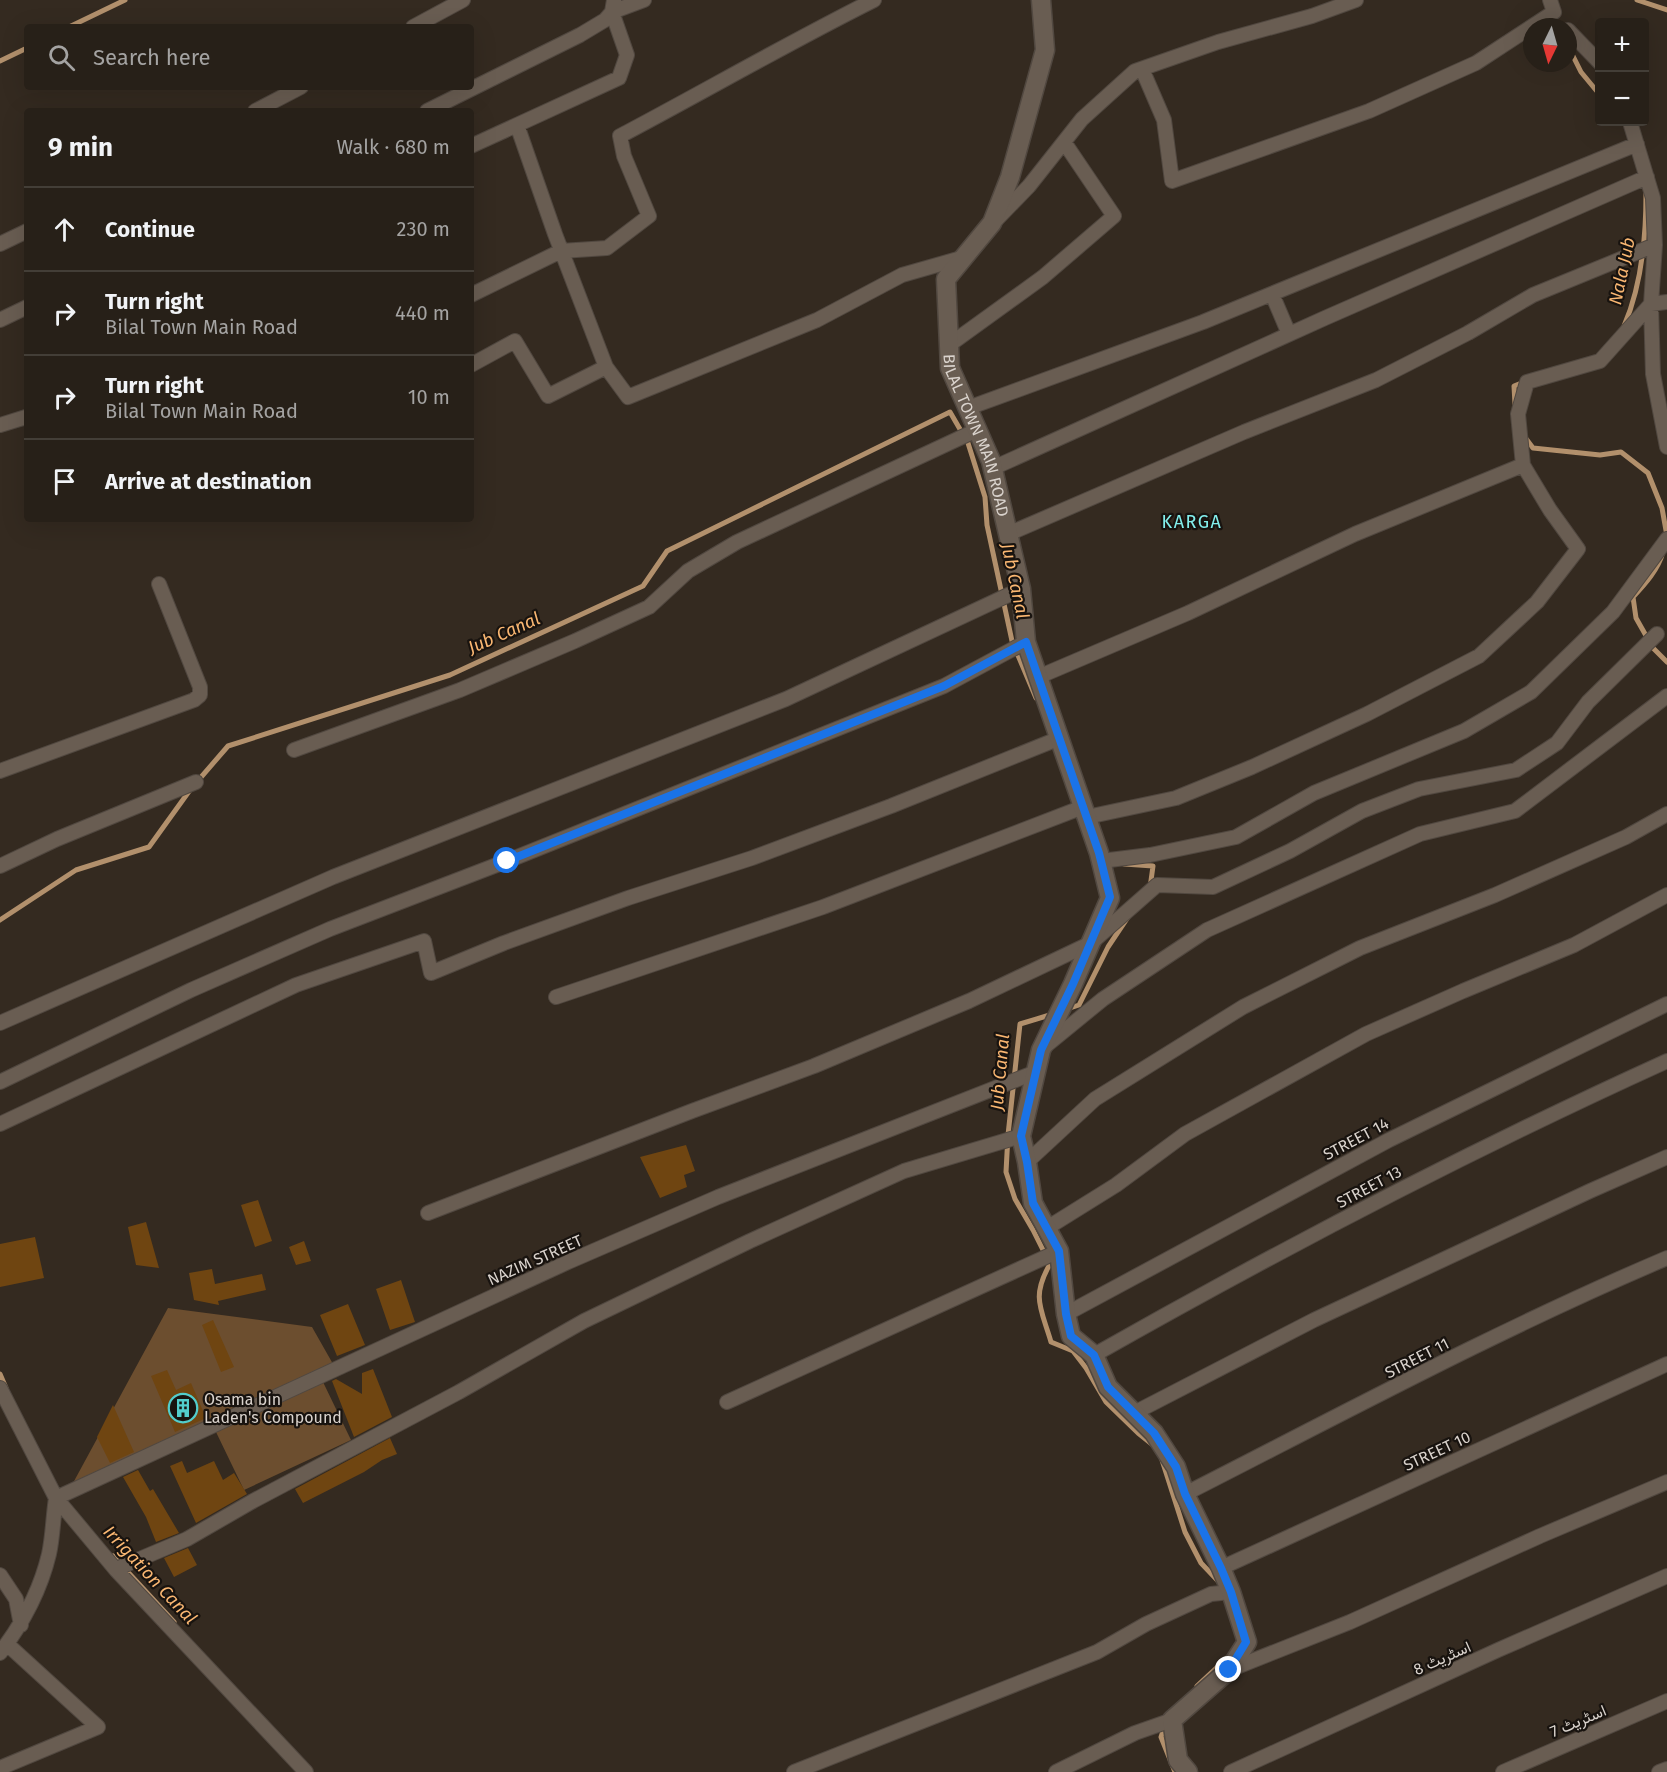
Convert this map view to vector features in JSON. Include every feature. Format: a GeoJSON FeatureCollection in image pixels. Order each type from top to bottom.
{"type":"FeatureCollection","features":[{"type":"Feature","properties":{"kind":"street"},"geometry":{"type":"LineString","coordinates":[[419,24],[463,0]]}},
{"type":"Feature","properties":{"kind":"street"},"geometry":{"type":"LineString","coordinates":[[474,88],[580,35],[605,20],[613,6],[644,0]]}},
{"type":"Feature","properties":{"kind":"street"},"geometry":{"type":"LineString","coordinates":[[474,294],[561,251],[607,248],[649,216],[624,156],[620,136],[795,40],[874,0]]}},
{"type":"Feature","properties":{"kind":"street","name":"BILAL TOWN MAIN ROAD"},"geometry":{"type":"LineString","coordinates":[[1041,0],[1045,50],[1010,177],[992,223],[946,279],[950,368],[993,468],[1021,589],[1026,642],[1085,812],[1110,897],[1073,984],[1041,1050],[1021,1136],[1033,1203],[1059,1251],[1066,1314],[1071,1336],[1094,1355],[1108,1387],[1154,1433],[1176,1467],[1185,1494],[1231,1592],[1246,1642],[1229,1670],[1172,1720]]}},
{"type":"Feature","properties":{"kind":"street"},"geometry":{"type":"LineString","coordinates":[[992,223],[1029,186],[1082,120],[1135,71],[1218,42],[1312,16],[1356,0]]}},
{"type":"Feature","properties":{"kind":"street"},"geometry":{"type":"LineString","coordinates":[[474,145],[619,78],[627,55],[613,6]]}},
{"type":"Feature","properties":{"kind":"street"},"geometry":{"type":"LineString","coordinates":[[1142,69],[1164,120],[1172,181],[1369,111],[1476,63],[1551,7]]}},
{"type":"Feature","properties":{"kind":"street"},"geometry":{"type":"LineString","coordinates":[[1577,39],[1595,59]]}},
{"type":"Feature","properties":{"kind":"street"},"geometry":{"type":"LineString","coordinates":[[261,108],[295,90]]}},
{"type":"Feature","properties":{"kind":"street"},"geometry":{"type":"LineString","coordinates":[[433,108],[469,90]]}},
{"type":"Feature","properties":{"kind":"street"},"geometry":{"type":"LineString","coordinates":[[517,125],[561,251],[606,367],[628,397],[817,320],[902,275],[965,257]]}},
{"type":"Feature","properties":{"kind":"street"},"geometry":{"type":"LineString","coordinates":[[1631,126],[1653,198],[1655,245],[1651,304],[1653,374],[1667,447]]}},
{"type":"Feature","properties":{"kind":"street"},"geometry":{"type":"LineString","coordinates":[[949,345],[1043,276],[1114,216],[1064,142]]}},
{"type":"Feature","properties":{"kind":"street"},"geometry":{"type":"LineString","coordinates":[[968,408],[1203,322],[1636,144]]}},
{"type":"Feature","properties":{"kind":"street"},"geometry":{"type":"LineString","coordinates":[[993,468],[1288,334],[1647,177]]}},
{"type":"Feature","properties":{"kind":"street"},"geometry":{"type":"LineString","coordinates":[[0,244],[24,232]]}},
{"type":"Feature","properties":{"kind":"street"},"geometry":{"type":"LineString","coordinates":[[1008,534],[1244,432],[1377,380],[1468,333],[1533,295],[1655,245]]}},
{"type":"Feature","properties":{"kind":"street"},"geometry":{"type":"LineString","coordinates":[[1272,294],[1288,334]]}},
{"type":"Feature","properties":{"kind":"street"},"geometry":{"type":"LineString","coordinates":[[556,997],[823,907],[1085,812],[1176,798],[1252,767],[1356,719],[1479,656],[1537,602],[1578,549],[1522,465],[1518,414],[1527,382],[1600,361],[1651,304],[1667,302]]}},
{"type":"Feature","properties":{"kind":"street"},"geometry":{"type":"LineString","coordinates":[[0,320],[24,309]]}},
{"type":"Feature","properties":{"kind":"street"},"geometry":{"type":"LineString","coordinates":[[474,363],[515,341],[548,396],[606,367]]}},
{"type":"Feature","properties":{"kind":"street"},"geometry":{"type":"LineString","coordinates":[[0,425],[24,418]]}},
{"type":"Feature","properties":{"kind":"street"},"geometry":{"type":"LineString","coordinates":[[294,750],[460,690],[649,607],[688,571],[737,542],[977,430]]}},
{"type":"Feature","properties":{"kind":"street"},"geometry":{"type":"LineString","coordinates":[[1038,677],[1188,613],[1355,534],[1522,465]]}},
{"type":"Feature","properties":{"kind":"street"},"geometry":{"type":"LineString","coordinates":[[1101,861],[1150,855],[1236,837],[1314,793],[1464,731],[1531,693],[1613,612],[1667,539]]}},
{"type":"Feature","properties":{"kind":"street"},"geometry":{"type":"LineString","coordinates":[[0,771],[194,700],[200,695],[200,687],[159,584]]}},
{"type":"Feature","properties":{"kind":"street"},"geometry":{"type":"LineString","coordinates":[[0,1023],[333,877],[786,699],[1021,589]]}},
{"type":"Feature","properties":{"kind":"street"},"geometry":{"type":"LineString","coordinates":[[428,1213],[814,1066],[969,1001],[1091,943],[1157,885],[1213,887],[1290,851],[1362,811],[1419,789],[1516,770],[1557,743],[1587,702],[1657,634]]}},
{"type":"Feature","properties":{"kind":"street"},"geometry":{"type":"LineString","coordinates":[[0,1082],[191,990],[330,929],[507,861],[944,686],[1026,642]]}},
{"type":"Feature","properties":{"kind":"street"},"geometry":{"type":"LineString","coordinates":[[1041,1050],[1104,999],[1207,930],[1420,834],[1515,811],[1667,696]]}},
{"type":"Feature","properties":{"kind":"street"},"geometry":{"type":"LineString","coordinates":[[0,1124],[296,985],[424,941],[431,973],[504,943],[628,898],[752,858],[891,806],[1060,738]]}},
{"type":"Feature","properties":{"kind":"street"},"geometry":{"type":"LineString","coordinates":[[0,866],[57,839],[196,782]]}},
{"type":"Feature","properties":{"kind":"street"},"geometry":{"type":"LineString","coordinates":[[1027,1162],[1095,1099],[1243,1007],[1360,948],[1495,895],[1626,837],[1667,814]]}},
{"type":"Feature","properties":{"kind":"street"},"geometry":{"type":"LineString","coordinates":[[1047,1228],[1116,1185],[1185,1134],[1366,1034],[1574,945],[1667,895]]}},
{"type":"Feature","properties":{"kind":"street","name":"STREET 14"},"geometry":{"type":"LineString","coordinates":[[1066,1314],[1389,1140],[1667,1004]]}},
{"type":"Feature","properties":{"kind":"street","name":"STREET 13"},"geometry":{"type":"LineString","coordinates":[[1094,1355],[1189,1301],[1410,1183],[1667,1061]]}},
{"type":"Feature","properties":{"kind":"street","name":"NAZIM STREET"},"geometry":{"type":"LineString","coordinates":[[56,1498],[568,1262],[686,1211],[1036,1072]]}},
{"type":"Feature","properties":{"kind":"street"},"geometry":{"type":"LineString","coordinates":[[116,1570],[187,1539],[584,1322],[750,1241],[904,1171],[1021,1136]]}},
{"type":"Feature","properties":{"kind":"street"},"geometry":{"type":"LineString","coordinates":[[1134,1413],[1314,1320],[1667,1157]]}},
{"type":"Feature","properties":{"kind":"street"},"geometry":{"type":"LineString","coordinates":[[727,1402],[1059,1251]]}},
{"type":"Feature","properties":{"kind":"street","name":"STREET 11"},"geometry":{"type":"LineString","coordinates":[[1185,1494],[1595,1288],[1667,1258]]}},
{"type":"Feature","properties":{"kind":"street","name":"STREET 10"},"geometry":{"type":"LineString","coordinates":[[1221,1568],[1667,1364]]}},
{"type":"Feature","properties":{"kind":"street"},"geometry":{"type":"LineString","coordinates":[[0,1388],[56,1498],[116,1570],[306,1772]]}},
{"type":"Feature","properties":{"kind":"street"},"geometry":{"type":"LineString","coordinates":[[1229,1670],[1350,1622],[1540,1536],[1667,1482]]}},
{"type":"Feature","properties":{"kind":"street"},"geometry":{"type":"LineString","coordinates":[[0,1768],[98,1727],[4,1649],[21,1625],[34,1598],[49,1554],[56,1498]]}},
{"type":"Feature","properties":{"kind":"street"},"geometry":{"type":"LineString","coordinates":[[0,1575],[16,1599],[21,1625]]}},
{"type":"Feature","properties":{"kind":"street","name":"اسٹریٹ 8"},"geometry":{"type":"LineString","coordinates":[[1231,1772],[1667,1576]]}},
{"type":"Feature","properties":{"kind":"street"},"geometry":{"type":"LineString","coordinates":[[794,1772],[1097,1652],[1146,1624],[1211,1594],[1231,1592]]}},
{"type":"Feature","properties":{"kind":"street","name":"اسٹریٹ 7"},"geometry":{"type":"LineString","coordinates":[[1503,1772],[1667,1701]]}},
{"type":"Feature","properties":{"kind":"street"},"geometry":{"type":"LineString","coordinates":[[1056,1772],[1135,1733],[1172,1720],[1178,1760],[1188,1772]]}},
{"type":"Feature","properties":{"kind":"street"},"geometry":{"type":"LineString","coordinates":[[1659,1772],[1667,1768]]}},
{"type":"Feature","properties":{"kind":"shaded area"},"geometry":{"type":"Polygon","coordinates":[[[168,1308],[312,1327],[333,1364],[73,1483],[168,1308]]]}},
{"type":"Feature","properties":{"kind":"shaded area"},"geometry":{"type":"Polygon","coordinates":[[[323,1382],[351,1440],[244,1490],[216,1432],[323,1382]]]}},
{"type":"Feature","properties":{"kind":"building"},"geometry":{"type":"Polygon","coordinates":[[[686,1145],[695,1171],[684,1175],[687,1187],[660,1198],[640,1157],[686,1145]]]}},
{"type":"Feature","properties":{"kind":"building"},"geometry":{"type":"Polygon","coordinates":[[[258,1200],[272,1241],[255,1247],[241,1205],[258,1200]]]}},
{"type":"Feature","properties":{"kind":"building"},"geometry":{"type":"Polygon","coordinates":[[[146,1222],[159,1268],[136,1265],[128,1227],[146,1222]]]}},
{"type":"Feature","properties":{"kind":"building"},"geometry":{"type":"Polygon","coordinates":[[[35,1237],[44,1278],[0,1287],[0,1244],[35,1237]]]}},
{"type":"Feature","properties":{"kind":"building"},"geometry":{"type":"Polygon","coordinates":[[[304,1241],[311,1261],[296,1265],[289,1247],[304,1241]]]}},
{"type":"Feature","properties":{"kind":"building"},"geometry":{"type":"Polygon","coordinates":[[[212,1269],[215,1284],[262,1274],[266,1290],[218,1301],[219,1305],[194,1300],[189,1273],[212,1269]]]}},
{"type":"Feature","properties":{"kind":"building"},"geometry":{"type":"Polygon","coordinates":[[[401,1280],[415,1322],[390,1330],[376,1289],[401,1280]]]}},
{"type":"Feature","properties":{"kind":"building"},"geometry":{"type":"Polygon","coordinates":[[[348,1304],[365,1345],[337,1356],[320,1315],[348,1304]]]}},
{"type":"Feature","properties":{"kind":"building"},"geometry":{"type":"Polygon","coordinates":[[[213,1320],[234,1367],[221,1372],[202,1325],[213,1320]]]}},
{"type":"Feature","properties":{"kind":"building"},"geometry":{"type":"Polygon","coordinates":[[[373,1369],[392,1417],[354,1437],[332,1381],[336,1379],[362,1394],[362,1373],[373,1369]]]}},
{"type":"Feature","properties":{"kind":"building","name":"Osama bin Laden's Compound"},"geometry":{"type":"Polygon","coordinates":[[[167,1370],[176,1390],[191,1383],[206,1418],[175,1432],[151,1376],[167,1370]]]}},
{"type":"Feature","properties":{"kind":"building"},"geometry":{"type":"Polygon","coordinates":[[[113,1405],[134,1452],[110,1463],[97,1437],[113,1405]]]}},
{"type":"Feature","properties":{"kind":"building"},"geometry":{"type":"Polygon","coordinates":[[[390,1438],[397,1454],[303,1503],[295,1489],[390,1438]]]}},
{"type":"Feature","properties":{"kind":"building"},"geometry":{"type":"Polygon","coordinates":[[[182,1461],[187,1473],[214,1461],[223,1480],[234,1473],[247,1494],[196,1523],[170,1466],[182,1461]]]}},
{"type":"Feature","properties":{"kind":"building"},"geometry":{"type":"Polygon","coordinates":[[[138,1470],[150,1491],[153,1489],[179,1533],[156,1542],[146,1517],[123,1477],[138,1470]]]}},
{"type":"Feature","properties":{"kind":"building"},"geometry":{"type":"Polygon","coordinates":[[[188,1548],[197,1565],[174,1577],[164,1558],[188,1548]]]}},
{"type":"Feature","properties":{"kind":"waterway"},"geometry":{"type":"LineString","coordinates":[[75,24],[125,0]]}},
{"type":"Feature","properties":{"kind":"waterway"},"geometry":{"type":"LineString","coordinates":[[1637,0],[1667,10]]}},
{"type":"Feature","properties":{"kind":"waterway"},"geometry":{"type":"LineString","coordinates":[[0,61],[24,49]]}},
{"type":"Feature","properties":{"kind":"waterway","name":"Nala Jub"},"geometry":{"type":"LineString","coordinates":[[1577,64],[1595,89]]}},
{"type":"Feature","properties":{"kind":"waterway","name":"Nala Jub"},"geometry":{"type":"LineString","coordinates":[[1624,326],[1635,295],[1641,261],[1646,194]]}},
{"type":"Feature","properties":{"kind":"waterway","name":"Nala Jub"},"geometry":{"type":"LineString","coordinates":[[1515,404],[1514,386],[1524,382]]}},
{"type":"Feature","properties":{"kind":"waterway","name":"Jub Canal"},"geometry":{"type":"LineString","coordinates":[[196,783],[228,746],[450,675],[643,586],[667,551],[950,412],[968,443],[985,497],[987,525],[1012,641],[1036,698]]}},
{"type":"Feature","properties":{"kind":"waterway","name":"Nala Jub"},"geometry":{"type":"LineString","coordinates":[[1524,436],[1533,448],[1600,455],[1621,452],[1648,473],[1662,508],[1667,536]]}},
{"type":"Feature","properties":{"kind":"waterway","name":"Nala Jub"},"geometry":{"type":"LineString","coordinates":[[1663,552],[1654,571],[1633,597],[1636,618],[1653,648],[1667,662]]}},
{"type":"Feature","properties":{"kind":"waterway","name":"Jub Canal"},"geometry":{"type":"LineString","coordinates":[[0,920],[76,870],[149,847],[190,790]]}},
{"type":"Feature","properties":{"kind":"waterway","name":"Jub Canal"},"geometry":{"type":"LineString","coordinates":[[1124,864],[1153,866],[1150,888]]}},
{"type":"Feature","properties":{"kind":"waterway","name":"Jub Canal"},"geometry":{"type":"LineString","coordinates":[[1067,1009],[1079,1005],[1108,947],[1128,917]]}},
{"type":"Feature","properties":{"kind":"waterway","name":"Jub Canal"},"geometry":{"type":"LineString","coordinates":[[1053,1014],[1020,1024],[1006,1172],[1015,1199],[1050,1264],[1044,1275],[1039,1294],[1041,1311],[1051,1342],[1073,1351],[1106,1402],[1153,1445]]}},
{"type":"Feature","properties":{"kind":"waterway","name":"Irrigation Canal"},"geometry":{"type":"LineString","coordinates":[[0,1374],[6,1388]]}},
{"type":"Feature","properties":{"kind":"waterway","name":"Jub Canal"},"geometry":{"type":"LineString","coordinates":[[1162,1460],[1185,1532],[1201,1563],[1220,1583]]}},
{"type":"Feature","properties":{"kind":"waterway","name":"Irrigation Canal"},"geometry":{"type":"LineString","coordinates":[[113,1556],[174,1622]]}},
{"type":"Feature","properties":{"kind":"waterway","name":"Jub Canal"},"geometry":{"type":"LineString","coordinates":[[1197,1686],[1227,1658]]}},
{"type":"Feature","properties":{"kind":"waterway","name":"Jub Canal"},"geometry":{"type":"LineString","coordinates":[[1165,1725],[1161,1737],[1175,1772]]}},
{"type":"Feature","properties":{"kind":"place","name":"Osama bin Laden's Compound"},"geometry":{"type":"Point","coordinates":[183,1408]}},
{"type":"Feature","properties":{"kind":"district","name":"KARGA"},"geometry":{"type":"Point","coordinates":[1192,522]}},
{"type":"Feature","properties":{"kind":"route"},"geometry":{"type":"LineString","coordinates":[[507,861],[944,686],[1026,642],[1099,853],[1110,897],[1073,984],[1041,1050],[1021,1136],[1033,1203],[1059,1251],[1066,1314],[1071,1336],[1094,1355],[1108,1387],[1154,1433],[1176,1467],[1185,1494],[1221,1568],[1246,1642],[1229,1670]]}}]}
